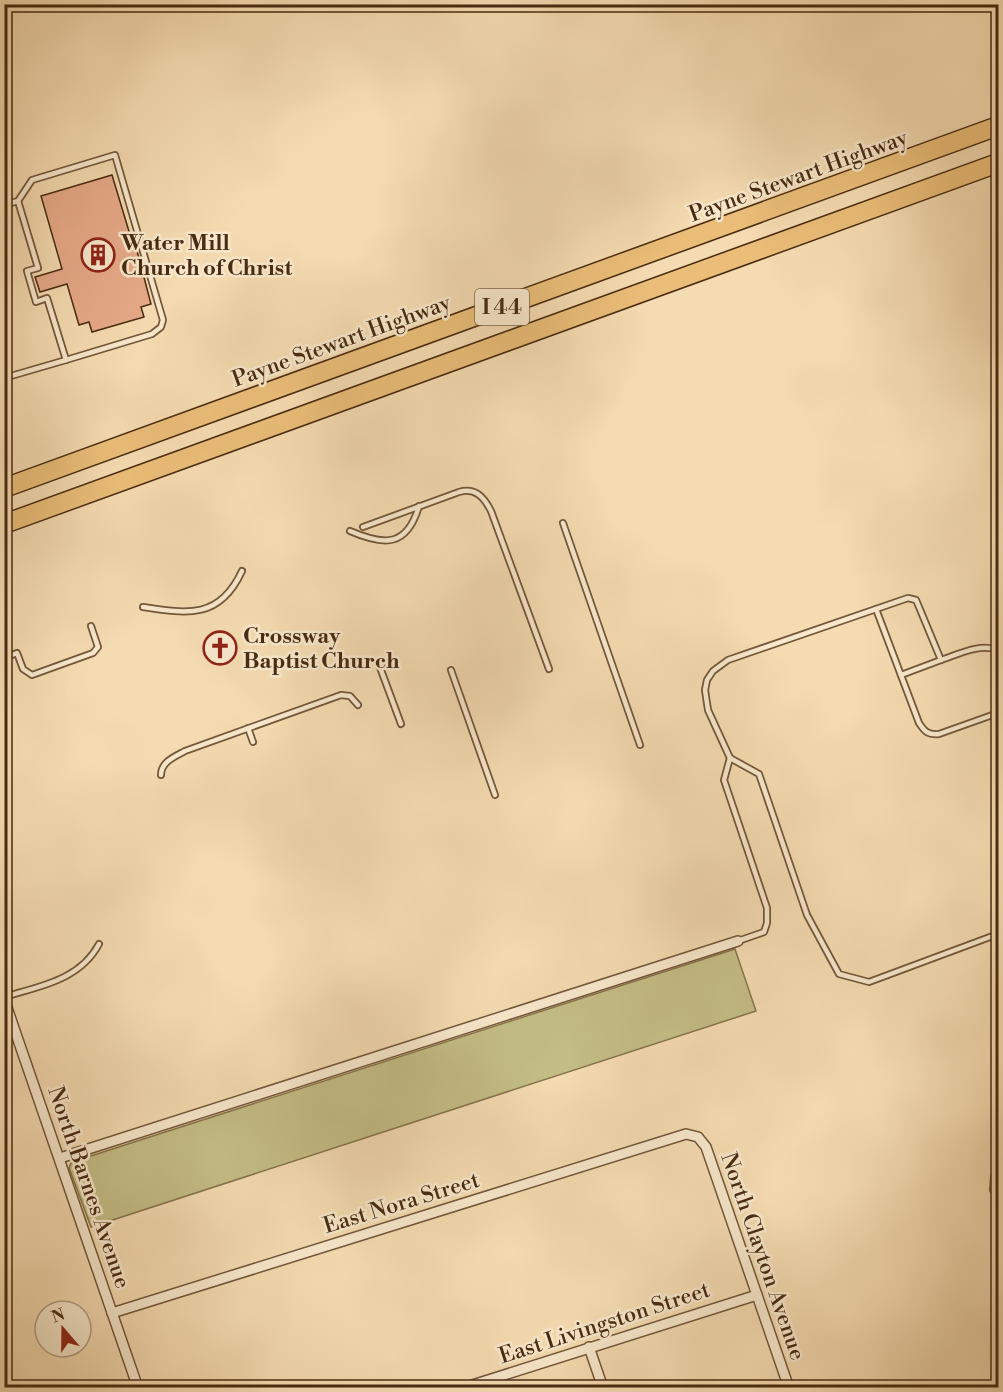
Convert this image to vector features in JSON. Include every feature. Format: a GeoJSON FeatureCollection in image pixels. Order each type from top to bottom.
{"type":"FeatureCollection","features":[{"type":"Feature","properties":{"kind":"highway","name":"Payne Stewart Highway"},"geometry":{"type":"LineString","coordinates":[[4,488],[999,126]]}},
{"type":"Feature","properties":{"kind":"highway","name":"I 44"},"geometry":{"type":"LineString","coordinates":[[4,525],[999,163]]}},
{"type":"Feature","properties":{"kind":"street"},"geometry":{"type":"LineString","coordinates":[[60,1158],[738,941]]}},
{"type":"Feature","properties":{"kind":"street","name":"North Barnes Avenue"},"geometry":{"type":"LineString","coordinates":[[4,998],[138,1388]]}},
{"type":"Feature","properties":{"kind":"street","name":"East Nora Street"},"geometry":{"type":"LineString","coordinates":[[112,1313],[682,1134],[690,1134],[700,1139]]}},
{"type":"Feature","properties":{"kind":"street","name":"North Clayton Avenue"},"geometry":{"type":"LineString","coordinates":[[700,1139],[706,1147],[789,1388]]}},
{"type":"Feature","properties":{"kind":"street","name":"East Livingston Street"},"geometry":{"type":"LineString","coordinates":[[463,1388],[757,1294]]}},
{"type":"Feature","properties":{"kind":"street"},"geometry":{"type":"LineString","coordinates":[[590,1347],[603,1388]]}},
{"type":"Feature","properties":{"kind":"lane"},"geometry":{"type":"LineString","coordinates":[[4,205],[18,201],[32,180],[115,155],[162,315],[162,324],[152,334],[4,378]]}},
{"type":"Feature","properties":{"kind":"lane"},"geometry":{"type":"LineString","coordinates":[[18,201],[38,268],[42,274]]}},
{"type":"Feature","properties":{"kind":"lane"},"geometry":{"type":"LineString","coordinates":[[38,268],[27,271],[36,302],[47,298]]}},
{"type":"Feature","properties":{"kind":"lane"},"geometry":{"type":"LineString","coordinates":[[47,291],[47,298],[66,360]]}},
{"type":"Feature","properties":{"kind":"lane"},"geometry":{"type":"LineString","coordinates":[[363,527],[470,489],[484,500],[490,511],[549,669]]}},
{"type":"Feature","properties":{"kind":"lane"},"geometry":{"type":"LineString","coordinates":[[350,531],[378,542],[398,538],[412,524],[419,506]]}},
{"type":"Feature","properties":{"kind":"lane"},"geometry":{"type":"LineString","coordinates":[[563,523],[640,745]]}},
{"type":"Feature","properties":{"kind":"lane"},"geometry":{"type":"LineString","coordinates":[[143,607],[183,612],[205,609],[215,605],[230,592],[242,571]]}},
{"type":"Feature","properties":{"kind":"lane"},"geometry":{"type":"LineString","coordinates":[[941,660],[916,600],[908,598],[728,660],[713,671],[707,680],[706,700],[708,710],[730,758],[759,774],[807,915],[839,974],[869,982],[999,934]]}},
{"type":"Feature","properties":{"kind":"lane"},"geometry":{"type":"LineString","coordinates":[[876,609],[919,723],[925,732],[931,735],[939,734],[999,713]]}},
{"type":"Feature","properties":{"kind":"lane"},"geometry":{"type":"LineString","coordinates":[[4,658],[17,653],[25,672],[32,675],[45,671],[96,651],[98,645],[91,626]]}},
{"type":"Feature","properties":{"kind":"lane"},"geometry":{"type":"LineString","coordinates":[[901,675],[980,647],[989,646],[999,650]]}},
{"type":"Feature","properties":{"kind":"lane"},"geometry":{"type":"LineString","coordinates":[[378,662],[400,724]]}},
{"type":"Feature","properties":{"kind":"lane"},"geometry":{"type":"LineString","coordinates":[[450,670],[495,795]]}},
{"type":"Feature","properties":{"kind":"lane"},"geometry":{"type":"LineString","coordinates":[[161,776],[162,768],[174,756],[248,728],[340,695],[350,696],[358,705]]}},
{"type":"Feature","properties":{"kind":"lane"},"geometry":{"type":"LineString","coordinates":[[248,728],[253,742]]}},
{"type":"Feature","properties":{"kind":"lane"},"geometry":{"type":"LineString","coordinates":[[730,758],[724,780],[766,908],[767,922],[764,932],[738,941]]}},
{"type":"Feature","properties":{"kind":"lane"},"geometry":{"type":"LineString","coordinates":[[4,998],[71,974],[88,961],[99,944]]}},
{"type":"Feature","properties":{"kind":"lane"},"geometry":{"type":"LineString","coordinates":[[4,1037],[16,1032]]}},
{"type":"Feature","properties":{"kind":"lane"},"geometry":{"type":"LineString","coordinates":[[999,1172],[994,1176],[993,1190],[999,1196]]}},
{"type":"Feature","properties":{"kind":"shaded area"},"geometry":{"type":"Polygon","coordinates":[[[735,949],[756,1011],[91,1227],[69,1168],[75,1161],[735,949]]]}},
{"type":"Feature","properties":{"kind":"building","name":"Water Mill Church of Christ"},"geometry":{"type":"Polygon","coordinates":[[[112,175],[134,248],[136,247],[151,304],[141,307],[144,317],[92,332],[89,322],[79,325],[67,284],[40,292],[35,277],[62,269],[41,196],[112,175]]]}},
{"type":"Feature","properties":{"kind":"place","name":"Water Mill Church of Christ"},"geometry":{"type":"Point","coordinates":[98,255]}},
{"type":"Feature","properties":{"kind":"place","name":"Crossway Baptist Church"},"geometry":{"type":"Point","coordinates":[220,648]}}]}
